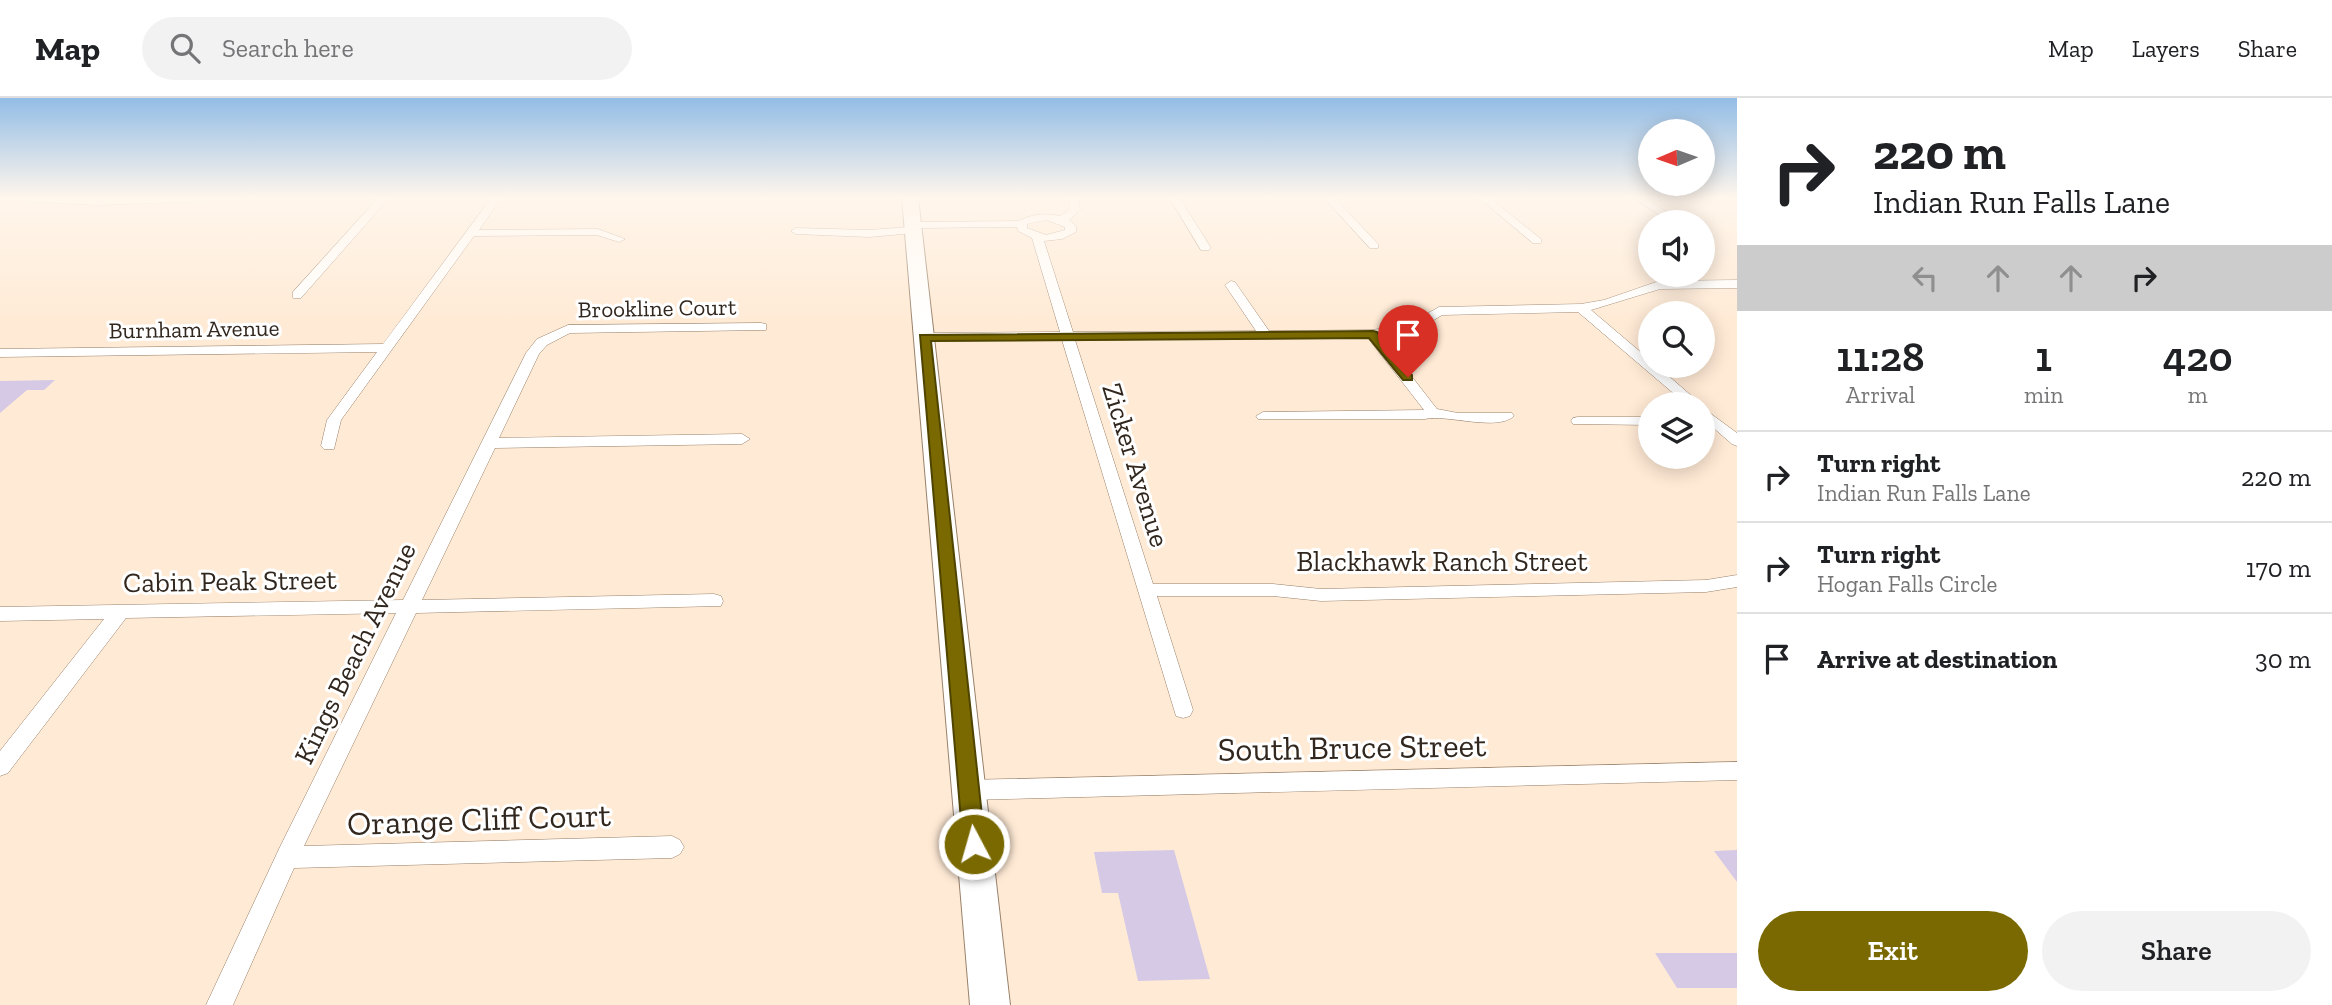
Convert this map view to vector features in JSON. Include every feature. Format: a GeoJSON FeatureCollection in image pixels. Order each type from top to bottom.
{"type":"FeatureCollection","features":[{"type":"Feature","properties":{"kind":"main road"},"geometry":{"type":"LineString","coordinates":[[915,239],[990,1005]]}},
{"type":"Feature","properties":{"kind":"street"},"geometry":{"type":"LineString","coordinates":[[297,295],[347,239]]}},
{"type":"Feature","properties":{"kind":"street"},"geometry":{"type":"LineString","coordinates":[[330,446],[334,420],[466,239]]}},
{"type":"Feature","properties":{"kind":"street","name":"Zicker Avenue"},"geometry":{"type":"LineString","coordinates":[[1038,239],[1183,710]]}},
{"type":"Feature","properties":{"kind":"street"},"geometry":{"type":"LineString","coordinates":[[1200,239],[1205,248]]}},
{"type":"Feature","properties":{"kind":"street"},"geometry":{"type":"LineString","coordinates":[[1368,239],[1374,246]]}},
{"type":"Feature","properties":{"kind":"street"},"geometry":{"type":"LineString","coordinates":[[925,337],[1373,334],[1411,328],[1439,312],[1581,308],[1607,303],[1658,285],[1737,284]]}},
{"type":"Feature","properties":{"kind":"street"},"geometry":{"type":"LineString","coordinates":[[1231,285],[1265,335]]}},
{"type":"Feature","properties":{"kind":"street"},"geometry":{"type":"LineString","coordinates":[[1581,308],[1680,392]]}},
{"type":"Feature","properties":{"kind":"street","name":"Brookline Court"},"geometry":{"type":"LineString","coordinates":[[554,334],[568,329],[761,327]]}},
{"type":"Feature","properties":{"kind":"street","name":"Kings Beach Avenue"},"geometry":{"type":"LineString","coordinates":[[219,1005],[287,857],[533,353],[542,342],[554,334]]}},
{"type":"Feature","properties":{"kind":"street"},"geometry":{"type":"LineString","coordinates":[[1373,334],[1425,399],[1432,412]]}},
{"type":"Feature","properties":{"kind":"street","name":"Burnham Avenue"},"geometry":{"type":"LineString","coordinates":[[0,353],[388,348]]}},
{"type":"Feature","properties":{"kind":"street"},"geometry":{"type":"LineString","coordinates":[[1262,416],[1426,415],[1432,412],[1458,417],[1507,416]]}},
{"type":"Feature","properties":{"kind":"street"},"geometry":{"type":"LineString","coordinates":[[1577,421],[1638,421]]}},
{"type":"Feature","properties":{"kind":"street"},"geometry":{"type":"LineString","coordinates":[[1715,424],[1737,441]]}},
{"type":"Feature","properties":{"kind":"street"},"geometry":{"type":"LineString","coordinates":[[490,443],[741,439]]}},
{"type":"Feature","properties":{"kind":"street","name":"Blackhawk Ranch Street"},"geometry":{"type":"LineString","coordinates":[[1147,590],[1273,590],[1335,594],[1706,586],[1737,582]]}},
{"type":"Feature","properties":{"kind":"street","name":"Cabin Peak Street"},"geometry":{"type":"LineString","coordinates":[[0,614],[714,601]]}},
{"type":"Feature","properties":{"kind":"street"},"geometry":{"type":"LineString","coordinates":[[0,767],[121,611]]}},
{"type":"Feature","properties":{"kind":"street","name":"South Bruce Street"},"geometry":{"type":"LineString","coordinates":[[968,790],[1737,771]]}},
{"type":"Feature","properties":{"kind":"street","name":"Orange Cliff Court"},"geometry":{"type":"LineString","coordinates":[[287,857],[673,847]]}},
{"type":"Feature","properties":{"kind":"building"},"geometry":{"type":"Polygon","coordinates":[[[55,380],[44,390],[27,390],[0,413],[0,381],[55,380]]]}},
{"type":"Feature","properties":{"kind":"building"},"geometry":{"type":"Polygon","coordinates":[[[1174,850],[1210,979],[1138,981],[1118,893],[1102,893],[1094,852],[1174,850]]]}},
{"type":"Feature","properties":{"kind":"building"},"geometry":{"type":"Polygon","coordinates":[[[1737,850],[1737,882],[1714,851],[1737,850]]]}},
{"type":"Feature","properties":{"kind":"building"},"geometry":{"type":"Polygon","coordinates":[[[1655,953],[1737,953],[1737,988],[1677,988],[1655,953]]]}},
{"type":"Feature","properties":{"kind":"route"},"geometry":{"type":"LineString","coordinates":[[974,844],[925,337],[1373,334],[1408,377]]}}]}
